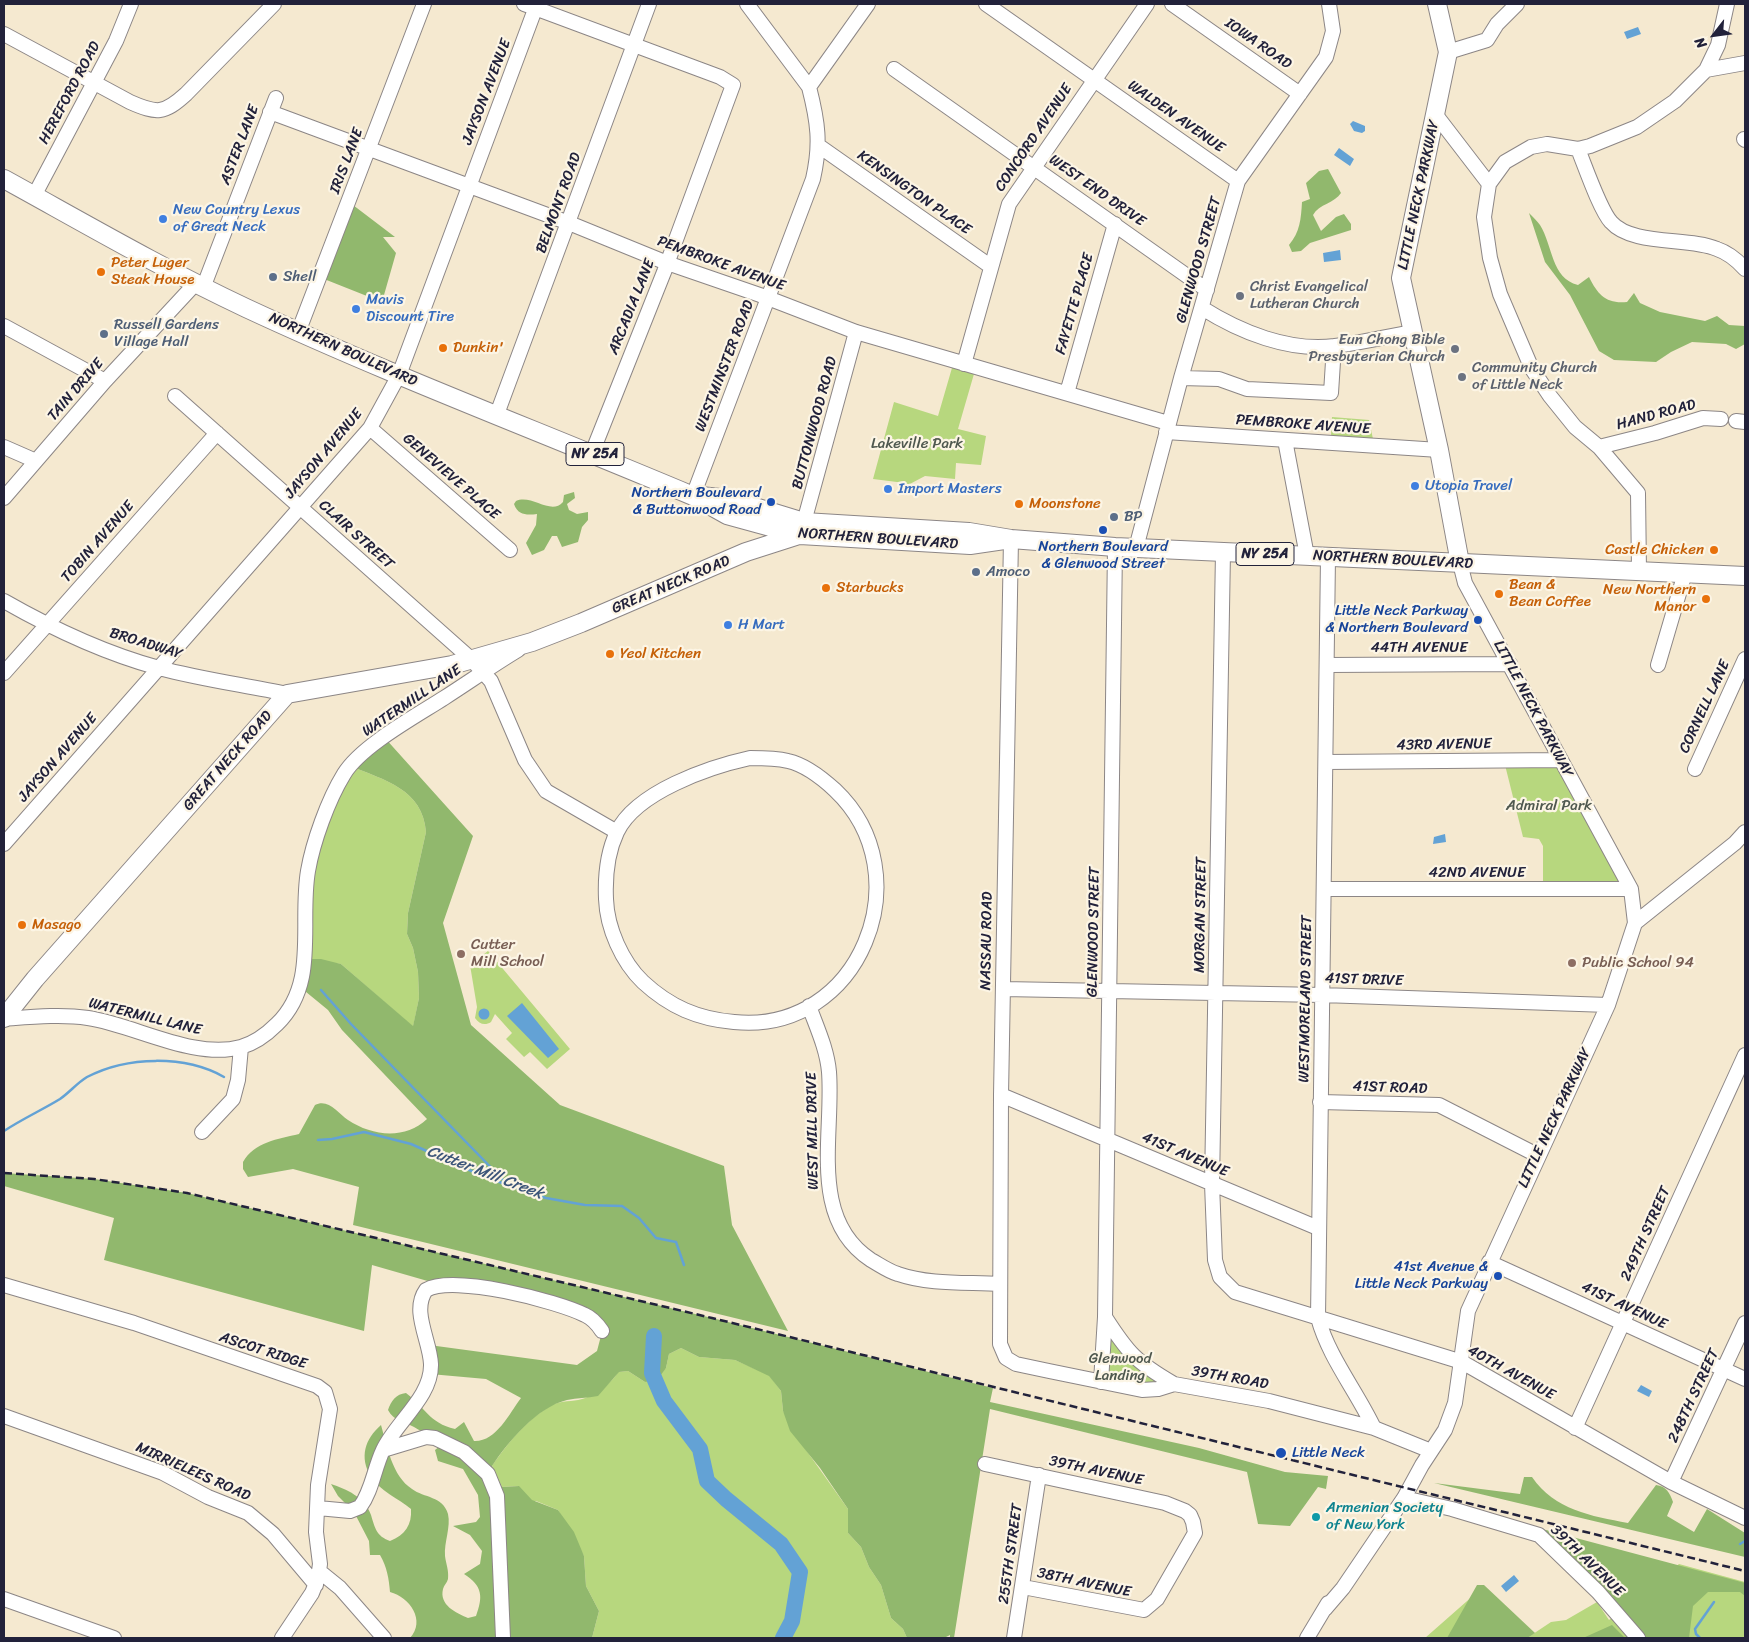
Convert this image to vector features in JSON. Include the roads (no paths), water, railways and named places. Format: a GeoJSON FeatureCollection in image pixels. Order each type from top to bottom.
{"type":"FeatureCollection","features":[{"type":"Feature","properties":{"kind":"main road","name":"LITTLE NECK PARKWAY"},"geometry":{"type":"LineString","coordinates":[[1437,4],[1448,52],[1402,278],[1439,450],[1460,563]]}},
{"type":"Feature","properties":{"kind":"main road","name":"NORTHERN BOULEVARD"},"geometry":{"type":"LineString","coordinates":[[4,179],[199,286],[399,375],[693,496],[727,515],[802,529],[970,545],[1011,539],[1115,547],[1745,576]]}},
{"type":"Feature","properties":{"kind":"main road","name":"NORTHERN BOULEVARD"},"geometry":{"type":"LineString","coordinates":[[693,496],[729,499],[802,529]]}},
{"type":"Feature","properties":{"kind":"main road"},"geometry":{"type":"LineString","coordinates":[[727,515],[749,531],[751,543],[746,552]]}},
{"type":"Feature","properties":{"kind":"main road","name":"GREAT NECK ROAD"},"geometry":{"type":"LineString","coordinates":[[4,1018],[35,979],[287,694],[452,665],[477,665],[802,529]]}},
{"type":"Feature","properties":{"kind":"street","name":"HEREFORD ROAD"},"geometry":{"type":"LineString","coordinates":[[34,196],[116,41],[131,4]]}},
{"type":"Feature","properties":{"kind":"street"},"geometry":{"type":"LineString","coordinates":[[4,34],[146,110],[162,111],[186,94],[274,4]]}},
{"type":"Feature","properties":{"kind":"street","name":"IRIS LANE"},"geometry":{"type":"LineString","coordinates":[[299,330],[424,4]]}},
{"type":"Feature","properties":{"kind":"street","name":"BELMONT ROAD"},"geometry":{"type":"LineString","coordinates":[[497,414],[649,4]]}},
{"type":"Feature","properties":{"kind":"street"},"geometry":{"type":"LineString","coordinates":[[747,4],[809,87],[868,4]]}},
{"type":"Feature","properties":{"kind":"street","name":"WALDEN AVENUE"},"geometry":{"type":"LineString","coordinates":[[986,4],[1238,181]]}},
{"type":"Feature","properties":{"kind":"street","name":"CONCORD AVENUE"},"geometry":{"type":"LineString","coordinates":[[964,364],[990,266],[1009,204],[1033,166],[1147,4]]}},
{"type":"Feature","properties":{"kind":"street","name":"IOWA ROAD"},"geometry":{"type":"LineString","coordinates":[[1172,4],[1300,94]]}},
{"type":"Feature","properties":{"kind":"street","name":"GLENWOOD STREET"},"geometry":{"type":"LineString","coordinates":[[1136,548],[1167,428],[1238,181],[1330,49],[1333,31],[1329,4]]}},
{"type":"Feature","properties":{"kind":"street"},"geometry":{"type":"LineString","coordinates":[[1448,52],[1487,40],[1497,24],[1517,4]]}},
{"type":"Feature","properties":{"kind":"street"},"geometry":{"type":"LineString","coordinates":[[1639,571],[1638,493],[1599,447],[1574,427],[1532,369],[1500,294],[1490,258],[1484,217],[1489,184],[1505,162],[1531,147],[1558,144],[1578,149],[1619,136],[1658,114],[1688,90],[1706,70],[1718,45],[1726,4]]}},
{"type":"Feature","properties":{"kind":"street"},"geometry":{"type":"LineString","coordinates":[[532,5],[635,46]]}},
{"type":"Feature","properties":{"kind":"street","name":"JAYSON AVENUE"},"geometry":{"type":"LineString","coordinates":[[4,844],[370,428],[399,375],[469,186],[532,5]]}},
{"type":"Feature","properties":{"kind":"street","name":"ARCADIA LANE"},"geometry":{"type":"LineString","coordinates":[[592,453],[667,263],[733,85],[720,77],[635,46]]}},
{"type":"Feature","properties":{"kind":"street"},"geometry":{"type":"LineString","coordinates":[[1706,70],[1745,63]]}},
{"type":"Feature","properties":{"kind":"street","name":"WEST END DRIVE"},"geometry":{"type":"LineString","coordinates":[[894,69],[1207,290]]}},
{"type":"Feature","properties":{"kind":"street","name":"WESTMINSTER ROAD"},"geometry":{"type":"LineString","coordinates":[[693,496],[813,179],[819,146],[817,118],[809,87]]}},
{"type":"Feature","properties":{"kind":"street","name":"ASTER LANE"},"geometry":{"type":"LineString","coordinates":[[199,286],[276,98]]}},
{"type":"Feature","properties":{"kind":"street","name":"PEMBROKE AVENUE"},"geometry":{"type":"LineString","coordinates":[[270,112],[569,223],[667,263],[768,298],[856,332],[1067,393],[1167,428],[1285,440],[1439,450]]}},
{"type":"Feature","properties":{"kind":"street"},"geometry":{"type":"LineString","coordinates":[[1436,115],[1489,184]]}},
{"type":"Feature","properties":{"kind":"street","name":"KENSINGTON PLACE"},"geometry":{"type":"LineString","coordinates":[[819,146],[990,266]]}},
{"type":"Feature","properties":{"kind":"street"},"geometry":{"type":"LineString","coordinates":[[1578,149],[1611,222],[1628,232],[1652,239],[1688,242],[1716,248],[1732,256],[1745,268]]}},
{"type":"Feature","properties":{"kind":"street","name":"FAYETTE PLACE"},"geometry":{"type":"LineString","coordinates":[[1067,393],[1115,224]]}},
{"type":"Feature","properties":{"kind":"street","name":"TAIN DRIVE"},"geometry":{"type":"LineString","coordinates":[[4,498],[105,381],[199,286]]}},
{"type":"Feature","properties":{"kind":"street"},"geometry":{"type":"LineString","coordinates":[[1202,308],[1233,325],[1278,342],[1312,347],[1334,346],[1414,332]]}},
{"type":"Feature","properties":{"kind":"street"},"geometry":{"type":"LineString","coordinates":[[4,326],[105,381]]}},
{"type":"Feature","properties":{"kind":"street","name":"BUTTONWOOD ROAD"},"geometry":{"type":"LineString","coordinates":[[802,529],[856,332]]}},
{"type":"Feature","properties":{"kind":"street"},"geometry":{"type":"LineString","coordinates":[[1181,378],[1219,379],[1247,389],[1331,393],[1334,346]]}},
{"type":"Feature","properties":{"kind":"street","name":"CLAIR STREET"},"geometry":{"type":"LineString","coordinates":[[175,396],[477,665],[491,681],[525,760],[546,790],[617,832]]}},
{"type":"Feature","properties":{"kind":"street","name":"HAND ROAD"},"geometry":{"type":"LineString","coordinates":[[1599,447],[1704,418],[1721,419]]}},
{"type":"Feature","properties":{"kind":"street","name":"GENEVIEVE PLACE"},"geometry":{"type":"LineString","coordinates":[[370,428],[510,550]]}},
{"type":"Feature","properties":{"kind":"street","name":"TOBIN AVENUE"},"geometry":{"type":"LineString","coordinates":[[4,673],[217,433]]}},
{"type":"Feature","properties":{"kind":"street"},"geometry":{"type":"LineString","coordinates":[[1285,440],[1307,556]]}},
{"type":"Feature","properties":{"kind":"street"},"geometry":{"type":"LineString","coordinates":[[4,447],[36,461]]}},
{"type":"Feature","properties":{"kind":"street","name":"NASSAU ROAD"},"geometry":{"type":"LineString","coordinates":[[1000,1344],[1001,1095],[1011,539]]}},
{"type":"Feature","properties":{"kind":"street","name":"GLENWOOD STREET"},"geometry":{"type":"LineString","coordinates":[[1101,1382],[1105,1317],[1115,547]]}},
{"type":"Feature","properties":{"kind":"street","name":"MORGAN STREET"},"geometry":{"type":"LineString","coordinates":[[1220,1278],[1215,1260],[1212,1184],[1224,552]]}},
{"type":"Feature","properties":{"kind":"street","name":"WESTMORELAND STREET"},"geometry":{"type":"LineString","coordinates":[[1328,557],[1318,1318],[1330,1352],[1356,1393],[1374,1428]]}},
{"type":"Feature","properties":{"kind":"street","name":"LITTLE NECK PARKWAY"},"geometry":{"type":"LineString","coordinates":[[1325,1609],[1343,1588],[1404,1498],[1451,1417],[1462,1362],[1468,1311],[1537,1155],[1608,1005],[1635,923],[1631,889],[1464,581],[1460,563]]}},
{"type":"Feature","properties":{"kind":"street"},"geometry":{"type":"LineString","coordinates":[[1658,665],[1685,573]]}},
{"type":"Feature","properties":{"kind":"street","name":"BROADWAY"},"geometry":{"type":"LineString","coordinates":[[4,601],[47,625],[110,652],[159,668],[287,694]]}},
{"type":"Feature","properties":{"kind":"street","name":"CORNELL LANE"},"geometry":{"type":"LineString","coordinates":[[1695,769],[1745,659]]}},
{"type":"Feature","properties":{"kind":"street","name":"44TH AVENUE"},"geometry":{"type":"LineString","coordinates":[[1328,665],[1510,664]]}},
{"type":"Feature","properties":{"kind":"street","name":"WATERMILL LANE"},"geometry":{"type":"LineString","coordinates":[[4,1018],[87,1017],[122,1025],[153,1036],[196,1047],[219,1050],[241,1047],[268,1033],[285,1017],[302,983],[305,956],[304,896],[308,869],[323,820],[344,774],[350,766],[397,727],[477,665]]}},
{"type":"Feature","properties":{"kind":"street"},"geometry":{"type":"LineString","coordinates":[[750,758],[790,761],[825,781],[843,798],[864,830],[876,867],[876,906],[866,943],[842,981],[809,1006],[779,1019],[746,1024],[702,1017],[685,1011],[657,995],[640,979],[626,960],[617,943],[608,918],[605,881],[609,856],[617,832],[638,806],[660,792],[734,761],[750,758]]}},
{"type":"Feature","properties":{"kind":"street","name":"43RD AVENUE"},"geometry":{"type":"LineString","coordinates":[[1326,762],[1561,760]]}},
{"type":"Feature","properties":{"kind":"street"},"geometry":{"type":"LineString","coordinates":[[1635,923],[1734,844],[1745,832]]}},
{"type":"Feature","properties":{"kind":"street","name":"42ND AVENUE"},"geometry":{"type":"LineString","coordinates":[[1324,889],[1631,889]]}},
{"type":"Feature","properties":{"kind":"street","name":"41ST DRIVE"},"geometry":{"type":"LineString","coordinates":[[1003,989],[1322,995],[1608,1005]]}},
{"type":"Feature","properties":{"kind":"street","name":"WEST MILL DRIVE"},"geometry":{"type":"LineString","coordinates":[[809,1006],[822,1042],[829,1071],[828,1184],[834,1212],[846,1234],[864,1255],[897,1274],[918,1279],[1000,1284]]}},
{"type":"Feature","properties":{"kind":"street"},"geometry":{"type":"LineString","coordinates":[[202,1132],[233,1099],[238,1080],[241,1047]]}},
{"type":"Feature","properties":{"kind":"street","name":"249TH STREET"},"geometry":{"type":"LineString","coordinates":[[1575,1428],[1744,1061]]}},
{"type":"Feature","properties":{"kind":"street","name":"41ST AVENUE"},"geometry":{"type":"LineString","coordinates":[[1001,1095],[1318,1228]]}},
{"type":"Feature","properties":{"kind":"street","name":"41ST ROAD"},"geometry":{"type":"LineString","coordinates":[[1320,1102],[1439,1105],[1537,1155]]}},
{"type":"Feature","properties":{"kind":"street","name":"41ST AVENUE"},"geometry":{"type":"LineString","coordinates":[[1489,1262],[1745,1379]]}},
{"type":"Feature","properties":{"kind":"street","name":"40TH AVENUE"},"geometry":{"type":"LineString","coordinates":[[1220,1278],[1235,1292],[1462,1362],[1671,1482],[1745,1518]]}},
{"type":"Feature","properties":{"kind":"street","name":"ASCOT RIDGE"},"geometry":{"type":"LineString","coordinates":[[4,1285],[134,1323],[319,1387],[328,1398],[330,1409],[318,1486],[316,1532],[319,1571],[316,1585]]}},
{"type":"Feature","properties":{"kind":"street"},"geometry":{"type":"LineString","coordinates":[[318,1508],[350,1511],[360,1508],[370,1488],[383,1450],[426,1388],[430,1374],[429,1345],[420,1306],[422,1296],[431,1287],[490,1288],[556,1303],[588,1316],[602,1331]]}},
{"type":"Feature","properties":{"kind":"street"},"geometry":{"type":"LineString","coordinates":[[1105,1317],[1132,1356],[1144,1367],[1174,1384]]}},
{"type":"Feature","properties":{"kind":"street","name":"248TH STREET"},"geometry":{"type":"LineString","coordinates":[[1671,1482],[1745,1323]]}},
{"type":"Feature","properties":{"kind":"street","name":"39TH ROAD"},"geometry":{"type":"LineString","coordinates":[[1000,1344],[1006,1358],[1016,1364],[1142,1390],[1158,1389],[1174,1384],[1268,1401],[1374,1428],[1431,1451]]}},
{"type":"Feature","properties":{"kind":"street","name":"MIRRIELEES ROAD"},"geometry":{"type":"LineString","coordinates":[[4,1416],[163,1473],[208,1497],[248,1513],[273,1534],[316,1585]]}},
{"type":"Feature","properties":{"kind":"street"},"geometry":{"type":"LineString","coordinates":[[383,1450],[426,1437],[435,1438],[464,1452],[488,1474],[497,1496],[502,1638]]}},
{"type":"Feature","properties":{"kind":"street","name":"39TH AVENUE"},"geometry":{"type":"LineString","coordinates":[[985,1464],[1165,1503],[1185,1511],[1193,1522],[1195,1533],[1157,1599],[1149,1607],[1139,1611]]}},
{"type":"Feature","properties":{"kind":"street","name":"LITTLE NECK PARKWAY"},"geometry":{"type":"LineString","coordinates":[[1307,1638],[1325,1609],[1336,1586],[1388,1505],[1408,1476],[1422,1464]]}},
{"type":"Feature","properties":{"kind":"street","name":"255TH STREET"},"geometry":{"type":"LineString","coordinates":[[1014,1638],[1039,1475]]}},
{"type":"Feature","properties":{"kind":"street","name":"39TH AVENUE"},"geometry":{"type":"LineString","coordinates":[[1404,1498],[1452,1509],[1539,1535],[1598,1592],[1638,1638]]}},
{"type":"Feature","properties":{"kind":"street"},"geometry":{"type":"LineString","coordinates":[[319,1571],[340,1588],[384,1638]]}},
{"type":"Feature","properties":{"kind":"street"},"geometry":{"type":"LineString","coordinates":[[282,1638],[316,1585]]}},
{"type":"Feature","properties":{"kind":"street","name":"38TH AVENUE"},"geometry":{"type":"LineString","coordinates":[[1023,1587],[1139,1611]]}},
{"type":"Feature","properties":{"kind":"street"},"geometry":{"type":"LineString","coordinates":[[4,1599],[114,1638]]}},
{"type":"Feature","properties":{"kind":"water"},"geometry":{"type":"Polygon","coordinates":[[[1638,27],[1641,34],[1627,39],[1624,32],[1638,27]]]}},
{"type":"Feature","properties":{"kind":"water"},"geometry":{"type":"Polygon","coordinates":[[[1353,121],[1365,126],[1365,131],[1362,133],[1354,131],[1350,124],[1353,121]]]}},
{"type":"Feature","properties":{"kind":"water"},"geometry":{"type":"Polygon","coordinates":[[[1339,148],[1354,159],[1350,166],[1334,155],[1339,148]]]}},
{"type":"Feature","properties":{"kind":"water"},"geometry":{"type":"Polygon","coordinates":[[[1340,250],[1341,260],[1324,262],[1323,253],[1340,250]]]}},
{"type":"Feature","properties":{"kind":"water"},"geometry":{"type":"Polygon","coordinates":[[[1445,834],[1446,842],[1433,844],[1434,837],[1445,834]]]}},
{"type":"Feature","properties":{"kind":"water"},"geometry":{"type":"Polygon","coordinates":[[[522,1003],[559,1049],[548,1058],[507,1016],[522,1003]]]}},
{"type":"Feature","properties":{"kind":"water"},"geometry":{"type":"Polygon","coordinates":[[[484,1008],[490,1014],[484,1020],[478,1014],[484,1008]]]}},
{"type":"Feature","properties":{"kind":"water"},"geometry":{"type":"Polygon","coordinates":[[[1641,1385],[1652,1391],[1649,1397],[1637,1391],[1641,1385]]]}},
{"type":"Feature","properties":{"kind":"water"},"geometry":{"type":"Polygon","coordinates":[[[1514,1575],[1519,1581],[1506,1592],[1501,1586],[1514,1575]]]}},
{"type":"Feature","properties":{"kind":"waterway"},"geometry":{"type":"LineString","coordinates":[[321,990],[351,1024],[507,1184]]}},
{"type":"Feature","properties":{"kind":"waterway","name":"Cutter Mill Creek"},"geometry":{"type":"LineString","coordinates":[[4,1131],[60,1099],[87,1077],[120,1065],[138,1062],[174,1062],[209,1070],[224,1077]]}},
{"type":"Feature","properties":{"kind":"waterway","name":"Cutter Mill Creek"},"geometry":{"type":"LineString","coordinates":[[318,1140],[364,1132],[411,1144],[485,1177],[546,1198],[585,1205],[622,1206],[639,1218],[656,1238],[676,1242],[684,1265]]}},
{"type":"Feature","properties":{"kind":"waterway","name":"Cutter Mill Creek"},"geometry":{"type":"LineString","coordinates":[[654,1336],[652,1373],[664,1401],[700,1449],[707,1481],[781,1544],[800,1572],[792,1621],[783,1638]]}},
{"type":"Feature","properties":{"kind":"waterway"},"geometry":{"type":"LineString","coordinates":[[1740,1544],[1745,1541]]}},
{"type":"Feature","properties":{"kind":"waterway"},"geometry":{"type":"LineString","coordinates":[[1700,1638],[1696,1634],[1695,1629],[1714,1602]]}},
{"type":"Feature","properties":{"kind":"railway"},"geometry":{"type":"LineString","coordinates":[[4,1173],[94,1179],[187,1193],[712,1318],[1745,1571]]}},
{"type":"Feature","properties":{"kind":"place","name":"New Country Lexus of Great Neck"},"geometry":{"type":"Point","coordinates":[163,219]}},
{"type":"Feature","properties":{"kind":"place","name":"Peter Luger Steak House"},"geometry":{"type":"Point","coordinates":[101,272]}},
{"type":"Feature","properties":{"kind":"place","name":"Shell"},"geometry":{"type":"Point","coordinates":[273,277]}},
{"type":"Feature","properties":{"kind":"place","name":"Christ Evangelical Lutheran Church"},"geometry":{"type":"Point","coordinates":[1240,296]}},
{"type":"Feature","properties":{"kind":"place","name":"Mavis Discount Tire"},"geometry":{"type":"Point","coordinates":[356,309]}},
{"type":"Feature","properties":{"kind":"place","name":"Russell Gardens Village Hall"},"geometry":{"type":"Point","coordinates":[104,334]}},
{"type":"Feature","properties":{"kind":"place","name":"Dunkin'"},"geometry":{"type":"Point","coordinates":[443,348]}},
{"type":"Feature","properties":{"kind":"place","name":"Eun Chong Bible Presbyterian Church"},"geometry":{"type":"Point","coordinates":[1455,349]}},
{"type":"Feature","properties":{"kind":"place","name":"Community Church of Little Neck"},"geometry":{"type":"Point","coordinates":[1462,377]}},
{"type":"Feature","properties":{"kind":"place","name":"Utopia Travel"},"geometry":{"type":"Point","coordinates":[1415,486]}},
{"type":"Feature","properties":{"kind":"place","name":"Import Masters"},"geometry":{"type":"Point","coordinates":[888,489]}},
{"type":"Feature","properties":{"kind":"place","name":"Northern Boulevard & Buttonwood Road"},"geometry":{"type":"Point","coordinates":[771,502]}},
{"type":"Feature","properties":{"kind":"place","name":"Moonstone"},"geometry":{"type":"Point","coordinates":[1019,504]}},
{"type":"Feature","properties":{"kind":"place","name":"BP"},"geometry":{"type":"Point","coordinates":[1114,517]}},
{"type":"Feature","properties":{"kind":"place","name":"Northern Boulevard & Glenwood Street"},"geometry":{"type":"Point","coordinates":[1103,530]}},
{"type":"Feature","properties":{"kind":"place","name":"Castle Chicken"},"geometry":{"type":"Point","coordinates":[1714,550]}},
{"type":"Feature","properties":{"kind":"place","name":"Amoco"},"geometry":{"type":"Point","coordinates":[976,572]}},
{"type":"Feature","properties":{"kind":"place","name":"Starbucks"},"geometry":{"type":"Point","coordinates":[826,588]}},
{"type":"Feature","properties":{"kind":"place","name":"Bean & Bean Coffee"},"geometry":{"type":"Point","coordinates":[1499,594]}},
{"type":"Feature","properties":{"kind":"place","name":"New Northern Manor"},"geometry":{"type":"Point","coordinates":[1706,599]}},
{"type":"Feature","properties":{"kind":"place","name":"Little Neck Parkway & Northern Boulevard"},"geometry":{"type":"Point","coordinates":[1478,620]}},
{"type":"Feature","properties":{"kind":"place","name":"H Mart"},"geometry":{"type":"Point","coordinates":[728,625]}},
{"type":"Feature","properties":{"kind":"place","name":"Yeol Kitchen"},"geometry":{"type":"Point","coordinates":[610,654]}},
{"type":"Feature","properties":{"kind":"place","name":"Masago"},"geometry":{"type":"Point","coordinates":[22,925]}},
{"type":"Feature","properties":{"kind":"place","name":"Cutter Mill School"},"geometry":{"type":"Point","coordinates":[461,954]}},
{"type":"Feature","properties":{"kind":"place","name":"Public School 94"},"geometry":{"type":"Point","coordinates":[1572,963]}},
{"type":"Feature","properties":{"kind":"place","name":"41st Avenue & Little Neck Parkway"},"geometry":{"type":"Point","coordinates":[1498,1276]}},
{"type":"Feature","properties":{"kind":"place","name":"Little Neck"},"geometry":{"type":"Point","coordinates":[1281,1453]}},
{"type":"Feature","properties":{"kind":"place","name":"Armenian Society of New York"},"geometry":{"type":"Point","coordinates":[1316,1517]}},
{"type":"Feature","properties":{"kind":"park label","name":"Lakeville Park"},"geometry":{"type":"Point","coordinates":[917,444]}},
{"type":"Feature","properties":{"kind":"park label","name":"Admiral Park"},"geometry":{"type":"Point","coordinates":[1549,806]}},
{"type":"Feature","properties":{"kind":"park label","name":"Glenwood Landing"},"geometry":{"type":"Point","coordinates":[1120,1368]}}]}
